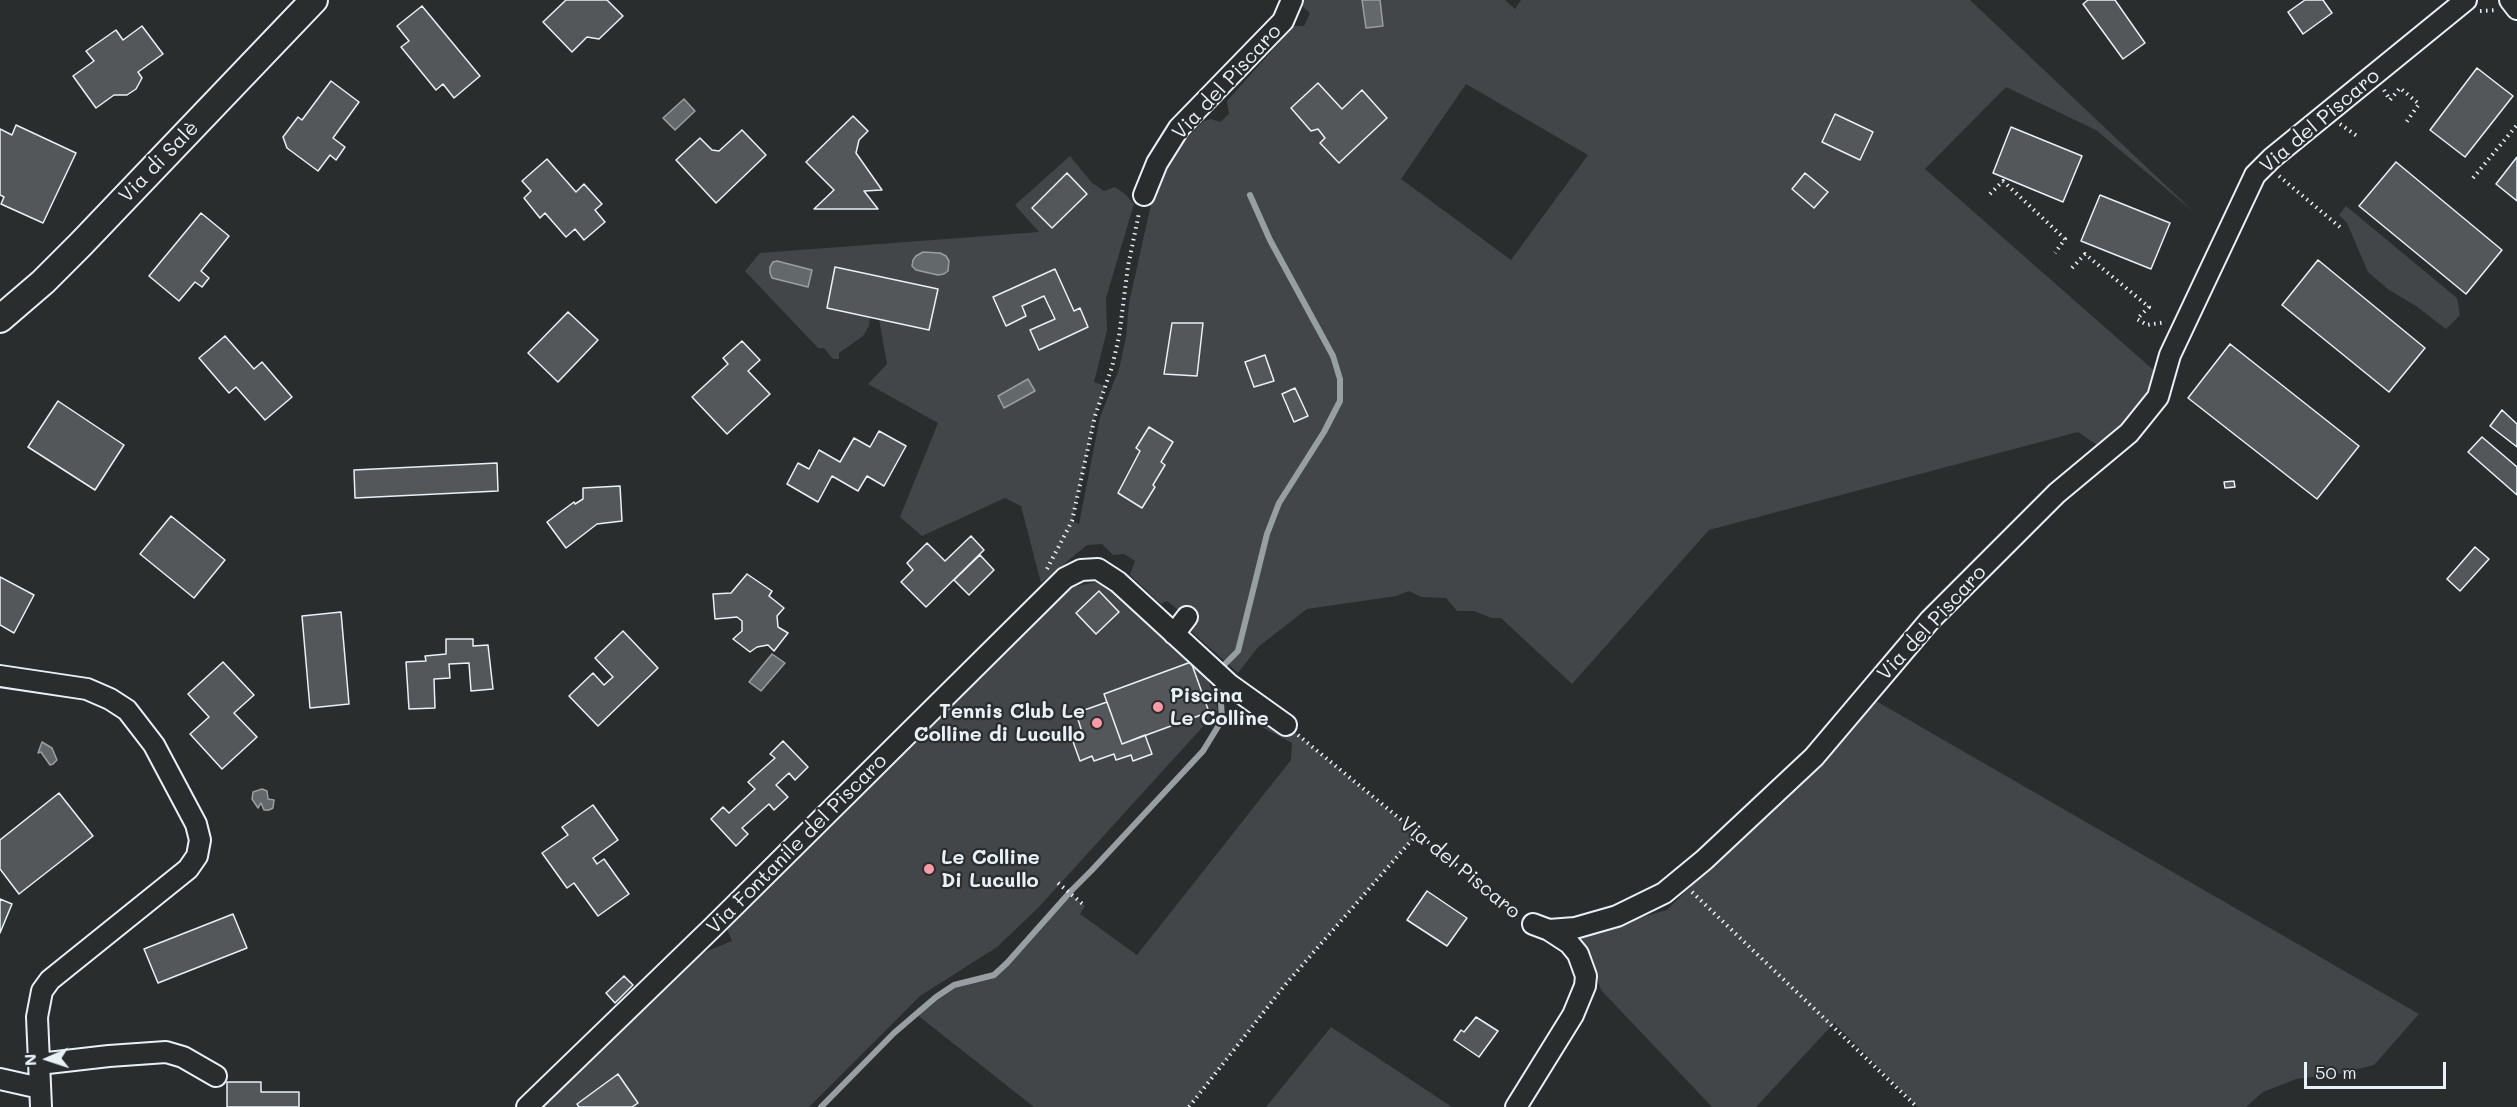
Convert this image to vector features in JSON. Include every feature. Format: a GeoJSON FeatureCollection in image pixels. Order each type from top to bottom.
{"type":"FeatureCollection","features":[{"type":"Feature","properties":{"kind":"main road","name":"Via di Salè"},"geometry":{"type":"LineString","coordinates":[[0,319],[68,257],[314,0]]}},
{"type":"Feature","properties":{"kind":"street","name":"Via del Piscaro"},"geometry":{"type":"LineString","coordinates":[[1144,195],[1156,163],[1179,128],[1283,21],[1292,0]]}},
{"type":"Feature","properties":{"kind":"street","name":"Via del Piscaro"},"geometry":{"type":"LineString","coordinates":[[1541,927],[1575,928],[1617,916],[1664,892],[1704,860],[1814,757],[1930,620],[2057,493],[2129,433],[2158,397],[2170,355],[2255,176],[2272,158],[2471,6]]}},
{"type":"Feature","properties":{"kind":"street"},"geometry":{"type":"LineString","coordinates":[[1058,584],[1081,570],[1098,569],[1118,582],[1230,685],[1286,725]]}},
{"type":"Feature","properties":{"kind":"street","name":"Via Fontanile del Piscaro"},"geometry":{"type":"LineString","coordinates":[[527,1107],[712,928],[1058,584]]}},
{"type":"Feature","properties":{"kind":"street"},"geometry":{"type":"LineString","coordinates":[[1174,634],[1187,617]]}},
{"type":"Feature","properties":{"kind":"street"},"geometry":{"type":"LineString","coordinates":[[0,676],[87,689],[110,699],[127,711],[154,745],[196,824],[200,840],[197,856],[188,869],[46,985],[37,1008],[40,1097],[0,1079]]}},
{"type":"Feature","properties":{"kind":"street"},"geometry":{"type":"LineString","coordinates":[[1259,705],[1260,726]]}},
{"type":"Feature","properties":{"kind":"street"},"geometry":{"type":"LineString","coordinates":[[1516,1107],[1573,1015],[1586,986],[1586,976],[1578,954],[1569,943],[1541,927]]}},
{"type":"Feature","properties":{"kind":"street"},"geometry":{"type":"LineString","coordinates":[[39,1064],[166,1052],[183,1057],[216,1076]]}},
{"type":"Feature","properties":{"kind":"path"},"geometry":{"type":"LineString","coordinates":[[2471,6],[2498,10],[2511,8]]}},
{"type":"Feature","properties":{"kind":"path"},"geometry":{"type":"LineString","coordinates":[[2384,82],[2384,92],[2390,100],[2400,88],[2419,104],[2405,123]]}},
{"type":"Feature","properties":{"kind":"path"},"geometry":{"type":"LineString","coordinates":[[2473,178],[2517,124]]}},
{"type":"Feature","properties":{"kind":"path"},"geometry":{"type":"LineString","coordinates":[[2274,172],[2341,228]]}},
{"type":"Feature","properties":{"kind":"path"},"geometry":{"type":"LineString","coordinates":[[1990,194],[2003,181],[2065,240],[2055,253]]}},
{"type":"Feature","properties":{"kind":"path"},"geometry":{"type":"LineString","coordinates":[[1058,584],[1047,578],[1047,567],[1072,521],[1095,416],[1112,367],[1119,337],[1128,266],[1144,195]]}},
{"type":"Feature","properties":{"kind":"path"},"geometry":{"type":"LineString","coordinates":[[2072,268],[2085,254],[2149,307],[2138,319],[2147,325],[2164,323],[2170,319]]}},
{"type":"Feature","properties":{"kind":"path","name":"Via del Piscaro"},"geometry":{"type":"LineString","coordinates":[[1286,725],[1512,912],[1541,927]]}},
{"type":"Feature","properties":{"kind":"path"},"geometry":{"type":"LineString","coordinates":[[1189,1107],[1284,985],[1417,834]]}},
{"type":"Feature","properties":{"kind":"path"},"geometry":{"type":"LineString","coordinates":[[1679,880],[1917,1107]]}},
{"type":"Feature","properties":{"kind":"path"},"geometry":{"type":"LineString","coordinates":[[1058,883],[1085,906]]}},
{"type":"Feature","properties":{"kind":"shaded area"},"geometry":{"type":"Polygon","coordinates":[[[1301,0],[1505,0],[1515,9],[1521,0],[1970,0],[2195,213],[2096,130],[2006,87],[1925,169],[2158,374],[2131,418],[2100,447],[2078,432],[1709,530],[1572,684],[1501,618],[1492,618],[1474,611],[1457,611],[1446,598],[1421,597],[1409,591],[1396,596],[1307,609],[1258,647],[1238,673],[1192,632],[1195,623],[1167,601],[1161,604],[1130,575],[1135,561],[1124,554],[1113,555],[1102,544],[1087,545],[1041,583],[1021,506],[1005,498],[922,536],[900,517],[938,423],[868,384],[887,364],[879,319],[870,317],[869,326],[863,336],[839,353],[839,359],[833,359],[824,348],[818,348],[745,271],[760,253],[1039,232],[1015,205],[1070,156],[1092,183],[1104,191],[1115,187],[1125,194],[1134,204],[1106,298],[1107,330],[1094,382],[1105,386],[1095,416],[1072,521],[1079,524],[1100,417],[1119,369],[1126,337],[1129,303],[1152,200],[1172,157],[1181,144],[1204,121],[1211,119],[1220,122],[1229,114],[1227,101],[1294,26],[1304,26],[1310,13],[1303,7],[1301,0]],[[1318,83],[1291,108],[1311,131],[1318,129],[1325,138],[1320,143],[1339,163],[1387,118],[1362,90],[1342,109],[1318,83]],[[1466,84],[1401,179],[1511,260],[1588,155],[1466,84]],[[1067,174],[1032,208],[1052,228],[1087,194],[1067,174]],[[1055,270],[993,297],[1006,325],[1026,316],[1022,306],[1044,296],[1054,319],[1030,330],[1039,349],[1088,327],[1080,309],[1074,311],[1055,270]],[[1172,323],[1164,373],[1197,376],[1203,323],[1172,323]],[[1265,355],[1245,362],[1254,387],[1274,381],[1265,355]],[[1295,388],[1282,395],[1295,422],[1308,415],[1295,388]],[[1149,427],[1136,448],[1140,451],[1118,493],[1142,508],[1165,465],[1161,462],[1173,442],[1149,427]]]}},
{"type":"Feature","properties":{"kind":"shaded area"},"geometry":{"type":"Polygon","coordinates":[[[1362,0],[1380,0],[1383,26],[1366,28],[1362,0]]]}},
{"type":"Feature","properties":{"kind":"shaded area"},"geometry":{"type":"Polygon","coordinates":[[[684,99],[695,111],[675,130],[663,118],[684,99]]]}},
{"type":"Feature","properties":{"kind":"shaded area"},"geometry":{"type":"Polygon","coordinates":[[[2346,206],[2457,298],[2460,315],[2446,329],[2416,306],[2389,290],[2368,272],[2347,223],[2339,215],[2346,206]]]}},
{"type":"Feature","properties":{"kind":"shaded area"},"geometry":{"type":"Polygon","coordinates":[[[923,252],[940,253],[946,256],[949,261],[948,271],[938,275],[916,270],[912,266],[913,260],[923,252]]]}},
{"type":"Feature","properties":{"kind":"shaded area"},"geometry":{"type":"Polygon","coordinates":[[[773,262],[812,270],[808,287],[772,278],[770,267],[773,262]]]}},
{"type":"Feature","properties":{"kind":"shaded area"},"geometry":{"type":"Polygon","coordinates":[[[1028,379],[1035,391],[1004,408],[998,396],[1028,379]]]}},
{"type":"Feature","properties":{"kind":"shaded area","name":"Le Colline Di Lucullo"},"geometry":{"type":"Polygon","coordinates":[[[1101,581],[1171,646],[1206,673],[1218,710],[1038,908],[997,947],[920,996],[809,1107],[632,1107],[638,1102],[618,1075],[577,1104],[579,1107],[540,1107],[695,956],[732,941],[726,926],[1067,588],[1101,581]]]}},
{"type":"Feature","properties":{"kind":"shaded area"},"geometry":{"type":"Polygon","coordinates":[[[772,654],[785,663],[761,691],[749,682],[772,654]]]}},
{"type":"Feature","properties":{"kind":"shaded area"},"geometry":{"type":"Polygon","coordinates":[[[1876,701],[2419,1014],[2374,1065],[2338,1074],[2296,1079],[2263,1092],[2246,1107],[1918,1107],[1834,1023],[1756,1107],[1712,1107],[1601,990],[1589,952],[1579,940],[1582,934],[1667,910],[1876,701]]]}},
{"type":"Feature","properties":{"kind":"shaded area"},"geometry":{"type":"Polygon","coordinates":[[[1259,705],[1417,834],[1285,985],[1189,1107],[1034,1107],[916,1014],[954,985],[994,975],[1069,893],[1085,906],[1080,914],[1137,955],[1291,760],[1292,743],[1260,726],[1259,705]]]}},
{"type":"Feature","properties":{"kind":"shaded area"},"geometry":{"type":"Polygon","coordinates":[[[42,742],[52,748],[57,760],[53,764],[50,765],[41,752],[38,753],[42,742]]]}},
{"type":"Feature","properties":{"kind":"shaded area"},"geometry":{"type":"Polygon","coordinates":[[[262,789],[267,791],[268,799],[274,800],[273,808],[269,810],[264,810],[261,803],[258,808],[252,799],[253,792],[262,789]]]}},
{"type":"Feature","properties":{"kind":"shaded area"},"geometry":{"type":"Polygon","coordinates":[[[1331,1027],[1452,1107],[1266,1107],[1331,1027]]]}},
{"type":"Feature","properties":{"kind":"building"},"geometry":{"type":"Polygon","coordinates":[[[566,0],[607,0],[623,16],[599,39],[587,37],[572,52],[543,22],[566,0]]]}},
{"type":"Feature","properties":{"kind":"building"},"geometry":{"type":"Polygon","coordinates":[[[2088,0],[2115,0],[2145,43],[2123,59],[2083,4],[2088,0]]]}},
{"type":"Feature","properties":{"kind":"building"},"geometry":{"type":"Polygon","coordinates":[[[2305,0],[2323,0],[2332,13],[2303,34],[2288,12],[2305,0]]]}},
{"type":"Feature","properties":{"kind":"building"},"geometry":{"type":"Polygon","coordinates":[[[422,6],[480,76],[454,98],[443,84],[436,90],[401,47],[409,41],[397,26],[422,6]]]}},
{"type":"Feature","properties":{"kind":"building"},"geometry":{"type":"Polygon","coordinates":[[[142,26],[163,54],[138,72],[142,78],[136,89],[127,95],[114,95],[96,108],[73,76],[94,61],[86,51],[116,30],[123,40],[142,26]]]}},
{"type":"Feature","properties":{"kind":"building"},"geometry":{"type":"Polygon","coordinates":[[[2477,68],[2513,96],[2465,157],[2430,130],[2477,68]]]}},
{"type":"Feature","properties":{"kind":"building"},"geometry":{"type":"Polygon","coordinates":[[[331,81],[359,102],[333,138],[345,147],[336,160],[330,155],[318,171],[287,148],[283,137],[298,117],[302,120],[331,81]]]}},
{"type":"Feature","properties":{"kind":"building"},"geometry":{"type":"Polygon","coordinates":[[[1318,83],[1342,109],[1362,90],[1387,118],[1339,163],[1320,143],[1325,138],[1318,129],[1311,131],[1291,108],[1318,83]]]}},
{"type":"Feature","properties":{"kind":"building"},"geometry":{"type":"Polygon","coordinates":[[[1835,114],[1873,132],[1860,160],[1822,142],[1835,114]]]}},
{"type":"Feature","properties":{"kind":"building"},"geometry":{"type":"Polygon","coordinates":[[[853,116],[868,131],[859,140],[856,153],[882,190],[864,191],[878,209],[814,209],[834,190],[806,162],[853,116]]]}},
{"type":"Feature","properties":{"kind":"building"},"geometry":{"type":"Polygon","coordinates":[[[16,125],[76,153],[43,223],[1,204],[4,197],[0,195],[0,129],[12,135],[16,125]]]}},
{"type":"Feature","properties":{"kind":"building"},"geometry":{"type":"Polygon","coordinates":[[[2011,127],[2082,156],[2063,202],[1993,173],[2011,127]]]}},
{"type":"Feature","properties":{"kind":"building"},"geometry":{"type":"Polygon","coordinates":[[[742,130],[766,155],[716,203],[676,160],[700,138],[712,150],[719,151],[742,130]]]}},
{"type":"Feature","properties":{"kind":"building"},"geometry":{"type":"Polygon","coordinates":[[[2517,157],[2517,201],[2496,184],[2517,157]]]}},
{"type":"Feature","properties":{"kind":"building"},"geometry":{"type":"Polygon","coordinates":[[[547,159],[576,192],[584,184],[602,204],[595,210],[605,222],[584,240],[575,229],[566,237],[545,213],[540,218],[524,198],[531,191],[522,181],[547,159]]]}},
{"type":"Feature","properties":{"kind":"building"},"geometry":{"type":"Polygon","coordinates":[[[2396,162],[2502,250],[2466,294],[2359,206],[2396,162]]]}},
{"type":"Feature","properties":{"kind":"building"},"geometry":{"type":"Polygon","coordinates":[[[1067,173],[1087,194],[1052,228],[1032,208],[1067,173]]]}},
{"type":"Feature","properties":{"kind":"building"},"geometry":{"type":"Polygon","coordinates":[[[1805,173],[1828,192],[1814,208],[1792,189],[1805,173]]]}},
{"type":"Feature","properties":{"kind":"building"},"geometry":{"type":"Polygon","coordinates":[[[2100,195],[2170,223],[2151,269],[2081,241],[2100,195]]]}},
{"type":"Feature","properties":{"kind":"building"},"geometry":{"type":"Polygon","coordinates":[[[201,213],[229,236],[201,271],[209,278],[202,287],[195,282],[179,301],[149,276],[201,213]]]}},
{"type":"Feature","properties":{"kind":"building"},"geometry":{"type":"Polygon","coordinates":[[[2318,260],[2425,348],[2389,392],[2282,305],[2318,260]]]}},
{"type":"Feature","properties":{"kind":"building"},"geometry":{"type":"Polygon","coordinates":[[[835,267],[938,289],[929,330],[827,308],[835,267]]]}},
{"type":"Feature","properties":{"kind":"building"},"geometry":{"type":"Polygon","coordinates":[[[1055,269],[1074,311],[1080,308],[1088,327],[1039,350],[1030,330],[1055,319],[1044,296],[1022,306],[1026,316],[1006,326],[993,297],[1055,269]]]}},
{"type":"Feature","properties":{"kind":"building"},"geometry":{"type":"Polygon","coordinates":[[[568,312],[598,340],[558,382],[528,353],[568,312]]]}},
{"type":"Feature","properties":{"kind":"building"},"geometry":{"type":"Polygon","coordinates":[[[1172,323],[1203,323],[1197,376],[1164,374],[1172,323]]]}},
{"type":"Feature","properties":{"kind":"building"},"geometry":{"type":"Polygon","coordinates":[[[225,336],[254,369],[262,362],[292,397],[265,420],[236,387],[229,393],[199,358],[225,336]]]}},
{"type":"Feature","properties":{"kind":"building"},"geometry":{"type":"Polygon","coordinates":[[[742,341],[760,360],[748,371],[770,394],[727,434],[692,397],[728,364],[723,358],[742,341]]]}},
{"type":"Feature","properties":{"kind":"building"},"geometry":{"type":"Polygon","coordinates":[[[2230,344],[2359,446],[2317,499],[2188,398],[2230,344]]]}},
{"type":"Feature","properties":{"kind":"building"},"geometry":{"type":"Polygon","coordinates":[[[1265,355],[1274,381],[1254,387],[1245,362],[1265,355]]]}},
{"type":"Feature","properties":{"kind":"building"},"geometry":{"type":"Polygon","coordinates":[[[1295,388],[1308,416],[1294,422],[1282,394],[1295,388]]]}},
{"type":"Feature","properties":{"kind":"building"},"geometry":{"type":"Polygon","coordinates":[[[58,401],[124,445],[95,490],[28,447],[58,401]]]}},
{"type":"Feature","properties":{"kind":"building"},"geometry":{"type":"Polygon","coordinates":[[[2502,410],[2517,424],[2517,447],[2490,426],[2502,410]]]}},
{"type":"Feature","properties":{"kind":"building"},"geometry":{"type":"Polygon","coordinates":[[[1149,427],[1173,442],[1161,462],[1165,465],[1153,485],[1155,487],[1142,508],[1118,493],[1140,451],[1136,448],[1149,427]]]}},
{"type":"Feature","properties":{"kind":"building"},"geometry":{"type":"Polygon","coordinates":[[[879,431],[906,446],[884,486],[867,476],[858,491],[832,476],[818,502],[787,484],[798,463],[809,469],[819,450],[840,462],[854,438],[870,447],[879,431]]]}},
{"type":"Feature","properties":{"kind":"building"},"geometry":{"type":"Polygon","coordinates":[[[2482,437],[2517,467],[2517,495],[2468,452],[2482,437]]]}},
{"type":"Feature","properties":{"kind":"building"},"geometry":{"type":"Polygon","coordinates":[[[497,463],[498,491],[355,498],[354,470],[497,463]]]}},
{"type":"Feature","properties":{"kind":"building"},"geometry":{"type":"Polygon","coordinates":[[[2234,481],[2235,487],[2225,488],[2224,482],[2234,481]]]}},
{"type":"Feature","properties":{"kind":"building"},"geometry":{"type":"Polygon","coordinates":[[[620,486],[622,521],[597,524],[566,548],[547,522],[574,502],[575,504],[583,499],[583,488],[620,486]]]}},
{"type":"Feature","properties":{"kind":"building"},"geometry":{"type":"Polygon","coordinates":[[[171,516],[225,560],[194,598],[140,554],[171,516]]]}},
{"type":"Feature","properties":{"kind":"building"},"geometry":{"type":"Polygon","coordinates":[[[971,536],[984,550],[926,607],[901,582],[913,570],[907,563],[927,543],[945,561],[971,536]]]}},
{"type":"Feature","properties":{"kind":"building"},"geometry":{"type":"Polygon","coordinates":[[[2475,547],[2489,559],[2460,591],[2447,579],[2475,547]]]}},
{"type":"Feature","properties":{"kind":"building"},"geometry":{"type":"Polygon","coordinates":[[[980,555],[994,570],[969,595],[954,580],[980,555]]]}},
{"type":"Feature","properties":{"kind":"building"},"geometry":{"type":"Polygon","coordinates":[[[747,574],[772,591],[769,596],[784,608],[777,616],[778,627],[788,633],[774,651],[768,645],[757,647],[750,652],[733,639],[742,631],[742,621],[737,617],[715,619],[713,594],[731,593],[747,574]]]}},
{"type":"Feature","properties":{"kind":"building"},"geometry":{"type":"Polygon","coordinates":[[[0,577],[34,595],[14,633],[0,625],[0,577]]]}},
{"type":"Feature","properties":{"kind":"building"},"geometry":{"type":"Polygon","coordinates":[[[1099,591],[1119,612],[1096,634],[1076,613],[1099,591]]]}},
{"type":"Feature","properties":{"kind":"building"},"geometry":{"type":"Polygon","coordinates":[[[341,612],[349,704],[310,708],[302,616],[341,612]]]}},
{"type":"Feature","properties":{"kind":"building"},"geometry":{"type":"Polygon","coordinates":[[[623,631],[658,668],[598,726],[569,696],[593,673],[604,685],[613,677],[595,658],[623,631]]]}},
{"type":"Feature","properties":{"kind":"building"},"geometry":{"type":"Polygon","coordinates":[[[446,639],[473,639],[473,646],[488,645],[493,689],[471,691],[469,663],[449,664],[450,678],[434,679],[435,708],[409,709],[406,662],[426,661],[425,656],[446,654],[446,639]]]}},
{"type":"Feature","properties":{"kind":"building"},"geometry":{"type":"Polygon","coordinates":[[[223,662],[254,695],[234,713],[257,737],[222,769],[190,734],[209,717],[188,694],[223,662]]]}},
{"type":"Feature","properties":{"kind":"building","name":"Piscina Le Colline"},"geometry":{"type":"Polygon","coordinates":[[[1191,662],[1209,712],[1122,744],[1104,694],[1191,662]]]}},
{"type":"Feature","properties":{"kind":"building","name":"Tennis Club Le Colline di Lucullo"},"geometry":{"type":"Polygon","coordinates":[[[1107,702],[1122,744],[1145,735],[1152,754],[1133,761],[1131,755],[1116,760],[1114,754],[1094,761],[1092,756],[1080,761],[1071,736],[1082,732],[1076,713],[1107,702]]]}},
{"type":"Feature","properties":{"kind":"building"},"geometry":{"type":"Polygon","coordinates":[[[783,741],[808,767],[795,780],[789,773],[776,785],[788,797],[774,810],[769,804],[742,828],[748,834],[736,846],[711,819],[723,807],[729,813],[755,789],[748,782],[775,758],[770,754],[783,741]]]}},
{"type":"Feature","properties":{"kind":"building"},"geometry":{"type":"Polygon","coordinates":[[[59,793],[93,836],[19,894],[0,869],[0,840],[59,793]]]}},
{"type":"Feature","properties":{"kind":"building"},"geometry":{"type":"Polygon","coordinates":[[[593,805],[618,840],[593,858],[597,864],[604,859],[629,894],[598,916],[574,883],[567,888],[542,853],[568,835],[562,827],[593,805]]]}},
{"type":"Feature","properties":{"kind":"building"},"geometry":{"type":"Polygon","coordinates":[[[1427,891],[1467,918],[1447,946],[1407,920],[1427,891]]]}},
{"type":"Feature","properties":{"kind":"building"},"geometry":{"type":"Polygon","coordinates":[[[0,899],[12,904],[0,933],[0,899]]]}},
{"type":"Feature","properties":{"kind":"building"},"geometry":{"type":"Polygon","coordinates":[[[233,914],[247,948],[158,983],[144,949],[233,914]]]}},
{"type":"Feature","properties":{"kind":"building"},"geometry":{"type":"Polygon","coordinates":[[[624,976],[633,985],[615,1003],[606,993],[624,976]]]}},
{"type":"Feature","properties":{"kind":"building"},"geometry":{"type":"Polygon","coordinates":[[[1476,1017],[1498,1031],[1479,1057],[1454,1040],[1461,1030],[1464,1032],[1476,1017]]]}},
{"type":"Feature","properties":{"kind":"building"},"geometry":{"type":"Polygon","coordinates":[[[618,1074],[638,1103],[632,1107],[579,1107],[577,1104],[618,1074]]]}},
{"type":"Feature","properties":{"kind":"building"},"geometry":{"type":"Polygon","coordinates":[[[227,1082],[261,1082],[261,1092],[299,1092],[299,1107],[227,1107],[227,1082]]]}},
{"type":"Feature","properties":{"kind":"waterway"},"geometry":{"type":"LineString","coordinates":[[1225,664],[1238,651],[1267,534],[1279,503],[1324,432],[1340,401],[1340,379],[1333,356],[1270,240],[1250,195]]}},
{"type":"Feature","properties":{"kind":"waterway"},"geometry":{"type":"LineString","coordinates":[[821,1107],[894,1033],[936,997],[954,985],[994,975],[1007,963],[1071,891],[1203,751],[1222,720],[1220,685]]}},
{"type":"Feature","properties":{"kind":"place","name":"Piscina Le Colline"},"geometry":{"type":"Point","coordinates":[1158,707]}},
{"type":"Feature","properties":{"kind":"place","name":"Tennis Club Le Colline di Lucullo"},"geometry":{"type":"Point","coordinates":[1097,723]}},
{"type":"Feature","properties":{"kind":"place","name":"Le Colline Di Lucullo"},"geometry":{"type":"Point","coordinates":[929,869]}}]}
